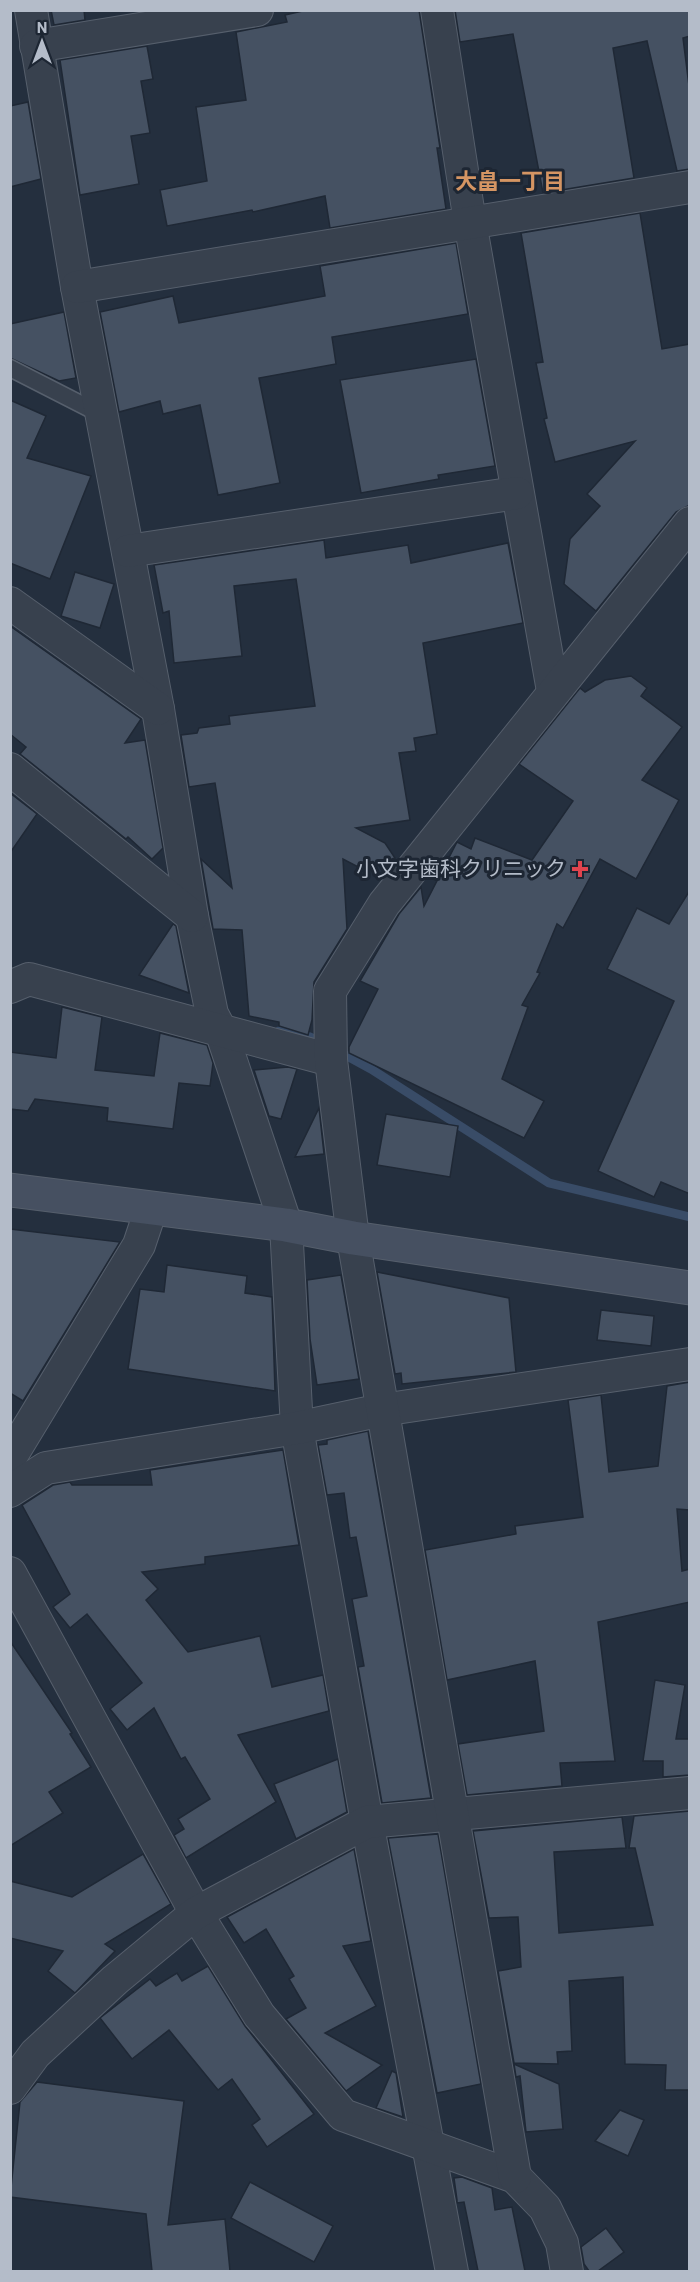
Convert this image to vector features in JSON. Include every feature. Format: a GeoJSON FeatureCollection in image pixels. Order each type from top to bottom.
{"type":"FeatureCollection","features":[{"type":"Feature","properties":{"kind":"street"},"geometry":{"type":"LineString","coordinates":[[36,46],[257,10]]}},
{"type":"Feature","properties":{"kind":"street"},"geometry":{"type":"LineString","coordinates":[[437,10],[470,222],[553,691]]}},
{"type":"Feature","properties":{"kind":"street"},"geometry":{"type":"LineString","coordinates":[[24,15],[36,46],[77,287],[158,709],[192,916],[217,1022],[286,1225],[297,1428],[367,1822],[452,2271]]}},
{"type":"Feature","properties":{"kind":"street"},"geometry":{"type":"LineString","coordinates":[[77,287],[690,187]]}},
{"type":"Feature","properties":{"kind":"street"},"geometry":{"type":"LineString","coordinates":[[128,551],[517,493]]}},
{"type":"Feature","properties":{"kind":"street"},"geometry":{"type":"LineString","coordinates":[[515,2177],[353,1238],[331,1058],[330,991],[384,904],[690,523]]}},
{"type":"Feature","properties":{"kind":"street"},"geometry":{"type":"LineString","coordinates":[[10,603],[158,709]]}},
{"type":"Feature","properties":{"kind":"street"},"geometry":{"type":"LineString","coordinates":[[10,769],[192,916]]}},
{"type":"Feature","properties":{"kind":"street"},"geometry":{"type":"LineString","coordinates":[[20,983],[217,1022],[331,1058]]}},
{"type":"Feature","properties":{"kind":"street"},"geometry":{"type":"LineString","coordinates":[[10,1190],[286,1225],[353,1238],[690,1288]]}},
{"type":"Feature","properties":{"kind":"street"},"geometry":{"type":"LineString","coordinates":[[10,1458],[139,1245],[151,1209]]}},
{"type":"Feature","properties":{"kind":"street"},"geometry":{"type":"LineString","coordinates":[[10,1491],[46,1468],[297,1428],[382,1410],[690,1364]]}},
{"type":"Feature","properties":{"kind":"street"},"geometry":{"type":"LineString","coordinates":[[10,1573],[196,1913],[259,2015],[343,2115],[515,2177],[545,2208],[562,2244],[567,2271]]}},
{"type":"Feature","properties":{"kind":"street"},"geometry":{"type":"LineString","coordinates":[[10,2088],[35,2054],[115,1980],[196,1913],[367,1822],[690,1793]]}},
{"type":"Feature","properties":{"kind":"lane"},"geometry":{"type":"LineString","coordinates":[[10,368],[102,415]]}},
{"type":"Feature","properties":{"kind":"building"},"geometry":{"type":"Polygon","coordinates":[[[51,10],[84,10],[85,20],[54,25],[51,10]]]}},
{"type":"Feature","properties":{"kind":"building"},"geometry":{"type":"Polygon","coordinates":[[[307,10],[419,10],[440,148],[437,148],[446,209],[330,228],[325,196],[253,212],[252,210],[167,226],[160,190],[207,181],[196,107],[246,100],[236,32],[287,22],[285,15],[307,10]]]}},
{"type":"Feature","properties":{"kind":"building"},"geometry":{"type":"Polygon","coordinates":[[[455,10],[690,10],[690,36],[683,38],[690,94],[690,169],[677,171],[647,41],[613,48],[634,178],[543,193],[513,34],[460,42],[455,10]]]}},
{"type":"Feature","properties":{"kind":"building"},"geometry":{"type":"Polygon","coordinates":[[[147,46],[153,79],[141,81],[150,133],[131,136],[139,184],[80,195],[60,60],[147,46]]]}},
{"type":"Feature","properties":{"kind":"building"},"geometry":{"type":"Polygon","coordinates":[[[28,102],[41,179],[10,187],[10,106],[28,102]]]}},
{"type":"Feature","properties":{"kind":"building"},"geometry":{"type":"Polygon","coordinates":[[[640,213],[662,349],[690,344],[690,505],[676,512],[596,611],[564,584],[570,539],[600,506],[587,494],[635,441],[555,462],[544,419],[547,418],[536,363],[543,362],[521,233],[640,213]]]}},
{"type":"Feature","properties":{"kind":"building"},"geometry":{"type":"Polygon","coordinates":[[[456,243],[468,314],[332,337],[336,364],[259,378],[280,483],[218,495],[200,405],[163,414],[160,401],[119,412],[100,312],[173,296],[179,323],[325,296],[320,266],[456,243]]]}},
{"type":"Feature","properties":{"kind":"building"},"geometry":{"type":"Polygon","coordinates":[[[64,312],[76,378],[59,381],[10,358],[10,324],[64,312]]]}},
{"type":"Feature","properties":{"kind":"building"},"geometry":{"type":"Polygon","coordinates":[[[476,359],[495,466],[438,475],[439,479],[361,493],[340,380],[476,359]]]}},
{"type":"Feature","properties":{"kind":"building"},"geometry":{"type":"Polygon","coordinates":[[[10,400],[46,416],[27,458],[91,476],[50,579],[10,563],[10,400]]]}},
{"type":"Feature","properties":{"kind":"building"},"geometry":{"type":"Polygon","coordinates":[[[324,540],[326,558],[408,545],[411,563],[508,543],[523,623],[423,643],[437,734],[414,738],[416,751],[399,753],[410,820],[356,828],[385,843],[395,858],[362,869],[343,859],[347,929],[314,982],[312,1020],[308,1035],[279,1026],[279,1022],[249,1016],[242,930],[213,929],[201,859],[232,888],[215,783],[189,787],[181,735],[197,733],[199,728],[230,724],[229,716],[315,706],[296,579],[234,586],[242,656],[174,663],[169,611],[163,613],[154,565],[324,540]]]}},
{"type":"Feature","properties":{"kind":"building"},"geometry":{"type":"Polygon","coordinates":[[[75,572],[114,584],[100,628],[61,616],[75,572]]]}},
{"type":"Feature","properties":{"kind":"building"},"geometry":{"type":"Polygon","coordinates":[[[10,626],[141,719],[125,743],[145,740],[163,848],[152,859],[128,837],[126,839],[20,754],[26,747],[10,734],[10,626]]]}},
{"type":"Feature","properties":{"kind":"building"},"geometry":{"type":"Polygon","coordinates":[[[631,676],[647,688],[641,696],[682,727],[642,780],[679,800],[636,879],[600,859],[563,928],[557,924],[537,972],[540,973],[522,1005],[528,1007],[502,1079],[544,1101],[524,1138],[349,1053],[349,1047],[378,989],[360,981],[399,914],[421,887],[424,906],[457,842],[471,849],[475,838],[532,860],[573,801],[519,764],[580,688],[585,692],[605,680],[631,676]]]}},
{"type":"Feature","properties":{"kind":"building"},"geometry":{"type":"Polygon","coordinates":[[[10,793],[37,814],[10,853],[10,793]]]}},
{"type":"Feature","properties":{"kind":"building"},"geometry":{"type":"Polygon","coordinates":[[[690,890],[690,1194],[661,1182],[654,1197],[598,1171],[674,1001],[607,969],[637,908],[669,924],[690,890]]]}},
{"type":"Feature","properties":{"kind":"building"},"geometry":{"type":"Polygon","coordinates":[[[173,924],[176,926],[189,993],[139,975],[173,924]]]}},
{"type":"Feature","properties":{"kind":"building"},"geometry":{"type":"Polygon","coordinates":[[[62,1007],[102,1017],[95,1070],[154,1076],[160,1033],[207,1045],[213,1063],[210,1086],[179,1083],[173,1129],[107,1121],[108,1108],[35,1099],[28,1111],[10,1109],[10,1052],[56,1058],[62,1007]]]}},
{"type":"Feature","properties":{"kind":"building"},"geometry":{"type":"Polygon","coordinates":[[[288,1067],[297,1069],[281,1119],[269,1116],[254,1070],[288,1067]]]}},
{"type":"Feature","properties":{"kind":"building"},"geometry":{"type":"Polygon","coordinates":[[[319,1108],[324,1154],[295,1157],[319,1108]]]}},
{"type":"Feature","properties":{"kind":"building"},"geometry":{"type":"Polygon","coordinates":[[[386,1114],[458,1126],[450,1177],[377,1165],[386,1114]]]}},
{"type":"Feature","properties":{"kind":"building"},"geometry":{"type":"Polygon","coordinates":[[[10,1229],[120,1242],[23,1401],[10,1393],[10,1229]]]}},
{"type":"Feature","properties":{"kind":"building"},"geometry":{"type":"Polygon","coordinates":[[[167,1265],[247,1276],[245,1293],[272,1297],[275,1391],[128,1369],[140,1289],[164,1292],[167,1265]]]}},
{"type":"Feature","properties":{"kind":"building"},"geometry":{"type":"Polygon","coordinates":[[[377,1272],[509,1298],[516,1372],[402,1384],[401,1373],[395,1374],[377,1272]]]}},
{"type":"Feature","properties":{"kind":"building"},"geometry":{"type":"Polygon","coordinates":[[[341,1275],[359,1379],[317,1385],[310,1339],[307,1280],[341,1275]]]}},
{"type":"Feature","properties":{"kind":"building"},"geometry":{"type":"Polygon","coordinates":[[[601,1310],[654,1316],[651,1346],[597,1340],[601,1310]]]}},
{"type":"Feature","properties":{"kind":"building"},"geometry":{"type":"Polygon","coordinates":[[[690,1382],[690,1510],[677,1509],[682,1571],[690,1569],[690,1602],[598,1622],[615,1761],[560,1763],[562,1786],[467,1795],[458,1744],[544,1731],[535,1661],[447,1680],[425,1550],[516,1534],[515,1526],[583,1517],[568,1400],[601,1395],[609,1472],[658,1466],[667,1386],[690,1382]]]}},
{"type":"Feature","properties":{"kind":"building"},"geometry":{"type":"Polygon","coordinates":[[[368,1431],[431,1798],[382,1803],[358,1667],[364,1666],[352,1599],[367,1596],[356,1537],[350,1538],[344,1493],[327,1495],[318,1445],[327,1444],[327,1440],[368,1431]]]}},
{"type":"Feature","properties":{"kind":"building"},"geometry":{"type":"Polygon","coordinates":[[[283,1450],[299,1545],[205,1557],[205,1564],[142,1572],[158,1589],[146,1600],[188,1652],[260,1636],[272,1687],[323,1675],[329,1711],[238,1735],[276,1802],[186,1858],[174,1835],[184,1829],[178,1819],[210,1799],[185,1757],[181,1759],[154,1708],[127,1730],[110,1709],[142,1683],[87,1614],[70,1628],[53,1607],[70,1594],[22,1505],[53,1485],[70,1482],[72,1485],[152,1485],[150,1470],[283,1450]]]}},
{"type":"Feature","properties":{"kind":"building"},"geometry":{"type":"Polygon","coordinates":[[[10,1641],[72,1733],[70,1734],[91,1767],[49,1792],[63,1813],[10,1846],[10,1641]]]}},
{"type":"Feature","properties":{"kind":"building"},"geometry":{"type":"Polygon","coordinates":[[[655,1680],[685,1685],[676,1739],[690,1739],[690,1775],[663,1777],[663,1761],[643,1761],[655,1680]]]}},
{"type":"Feature","properties":{"kind":"building"},"geometry":{"type":"Polygon","coordinates":[[[338,1759],[347,1812],[296,1839],[274,1784],[338,1759]]]}},
{"type":"Feature","properties":{"kind":"building"},"geometry":{"type":"Polygon","coordinates":[[[690,1811],[690,2090],[665,2090],[666,2065],[625,2064],[623,1977],[569,1981],[572,2051],[557,2052],[558,2064],[514,2063],[498,1971],[521,1967],[518,1917],[489,1918],[473,1831],[622,1817],[626,1848],[554,1852],[559,1933],[653,1925],[635,1848],[629,1848],[634,1816],[690,1811]]]}},
{"type":"Feature","properties":{"kind":"building"},"geometry":{"type":"Polygon","coordinates":[[[438,1834],[481,2084],[437,2093],[388,1838],[438,1834]]]}},
{"type":"Feature","properties":{"kind":"building"},"geometry":{"type":"Polygon","coordinates":[[[354,1849],[371,1941],[343,1946],[376,2006],[325,2033],[382,2065],[346,2091],[286,2019],[306,2008],[289,1979],[294,1976],[266,1929],[244,1943],[227,1917],[354,1849]]]}},
{"type":"Feature","properties":{"kind":"building"},"geometry":{"type":"Polygon","coordinates":[[[143,1854],[171,1904],[105,1944],[115,1951],[75,1993],[48,1971],[63,1951],[10,1938],[10,1881],[72,1897],[143,1854]]]}},
{"type":"Feature","properties":{"kind":"building"},"geometry":{"type":"Polygon","coordinates":[[[208,1966],[245,2026],[314,2114],[267,2147],[252,2125],[260,2119],[232,2079],[218,2090],[169,2030],[132,2059],[100,2018],[150,1979],[156,1986],[177,1973],[182,1981],[208,1966]]]}},
{"type":"Feature","properties":{"kind":"building"},"geometry":{"type":"Polygon","coordinates":[[[514,2064],[559,2084],[563,2129],[526,2132],[520,2076],[516,2077],[514,2064]]]}},
{"type":"Feature","properties":{"kind":"building"},"geometry":{"type":"Polygon","coordinates":[[[392,2071],[396,2073],[403,2117],[376,2108],[392,2071]]]}},
{"type":"Feature","properties":{"kind":"building"},"geometry":{"type":"Polygon","coordinates":[[[37,2082],[184,2101],[168,2225],[225,2219],[230,2271],[152,2271],[146,2214],[10,2197],[20,2102],[37,2082]]]}},
{"type":"Feature","properties":{"kind":"building"},"geometry":{"type":"Polygon","coordinates":[[[620,2110],[644,2120],[628,2156],[595,2141],[620,2110]]]}},
{"type":"Feature","properties":{"kind":"building"},"geometry":{"type":"Polygon","coordinates":[[[462,2177],[492,2188],[495,2210],[512,2207],[525,2271],[478,2271],[464,2202],[457,2203],[454,2178],[462,2177]]]}},
{"type":"Feature","properties":{"kind":"building"},"geometry":{"type":"Polygon","coordinates":[[[250,2182],[333,2226],[314,2262],[231,2218],[250,2182]]]}},
{"type":"Feature","properties":{"kind":"building"},"geometry":{"type":"Polygon","coordinates":[[[606,2228],[624,2252],[598,2271],[589,2271],[584,2264],[581,2247],[606,2228]]]}},
{"type":"Feature","properties":{"kind":"waterway"},"geometry":{"type":"LineString","coordinates":[[279,1031],[310,1037],[326,1045]]}},
{"type":"Feature","properties":{"kind":"waterway"},"geometry":{"type":"LineString","coordinates":[[338,1051],[371,1069],[549,1183],[690,1217]]}},
{"type":"Feature","properties":{"kind":"place","name":"小文字歯科クリニック"},"geometry":{"type":"Point","coordinates":[580,869]}},
{"type":"Feature","properties":{"kind":"district","name":"大畠一丁目"},"geometry":{"type":"Point","coordinates":[510,181]}}]}
